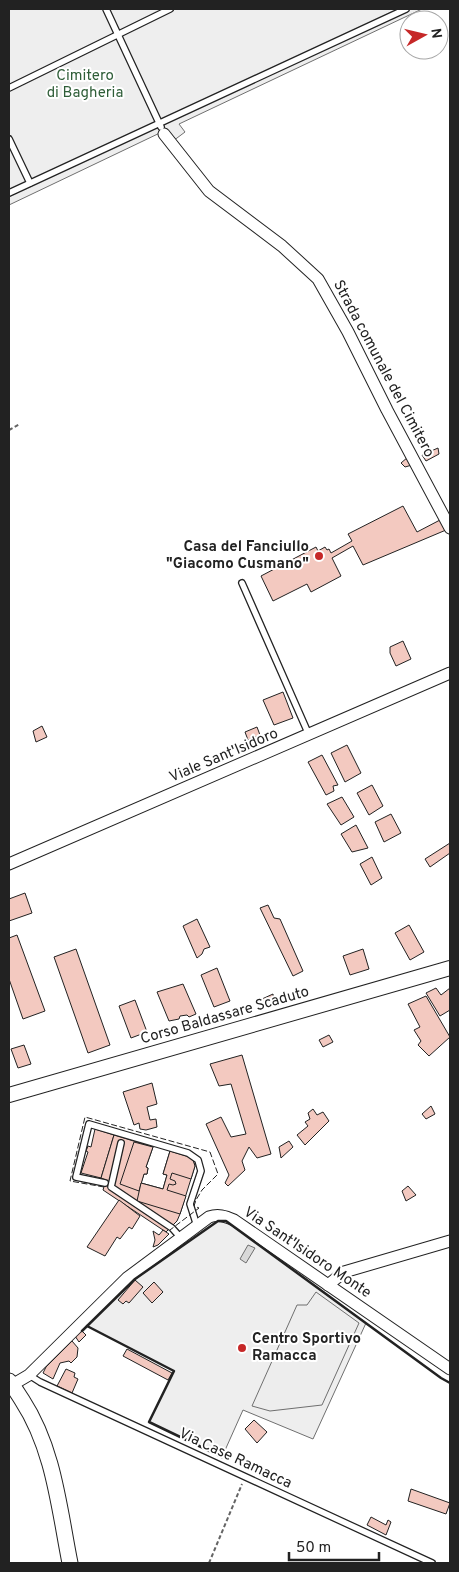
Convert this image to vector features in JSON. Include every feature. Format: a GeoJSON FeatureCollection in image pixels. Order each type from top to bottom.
{"type":"FeatureCollection","features":[{"type":"Feature","properties":{"kind":"main road"},"geometry":{"type":"LineString","coordinates":[[10,1383],[36,1425],[49,1458],[70,1563]]}},
{"type":"Feature","properties":{"kind":"street","name":"Strada comunale del Cimitero"},"geometry":{"type":"LineString","coordinates":[[161,129],[209,191],[282,246],[318,279],[344,324],[450,528]]}},
{"type":"Feature","properties":{"kind":"street","name":"Viale Sant'Isidoro"},"geometry":{"type":"LineString","coordinates":[[9,864],[450,673]]}},
{"type":"Feature","properties":{"kind":"street","name":"Corso Baldassare Scaduto"},"geometry":{"type":"LineString","coordinates":[[9,1095],[450,968]]}},
{"type":"Feature","properties":{"kind":"street","name":"Via Sant'Isidoro Monte"},"geometry":{"type":"LineString","coordinates":[[10,1383],[29,1375],[127,1278],[196,1226],[209,1217],[216,1215],[226,1216],[234,1220],[450,1369]]}},
{"type":"Feature","properties":{"kind":"street"},"geometry":{"type":"LineString","coordinates":[[328,1285],[344,1272],[450,1241]]}},
{"type":"Feature","properties":{"kind":"lane"},"geometry":{"type":"LineString","coordinates":[[106,9],[161,129]]}},
{"type":"Feature","properties":{"kind":"lane"},"geometry":{"type":"LineString","coordinates":[[9,88],[170,9]]}},
{"type":"Feature","properties":{"kind":"lane"},"geometry":{"type":"LineString","coordinates":[[9,193],[161,129],[406,9]]}},
{"type":"Feature","properties":{"kind":"lane"},"geometry":{"type":"LineString","coordinates":[[9,139],[30,184]]}},
{"type":"Feature","properties":{"kind":"lane"},"geometry":{"type":"LineString","coordinates":[[242,583],[309,735]]}},
{"type":"Feature","properties":{"kind":"lane"},"geometry":{"type":"LineString","coordinates":[[103,1181],[76,1177],[89,1124],[188,1153],[198,1160],[201,1171],[190,1204],[196,1226]]}},
{"type":"Feature","properties":{"kind":"lane"},"geometry":{"type":"LineString","coordinates":[[121,1143],[112,1187],[172,1228],[181,1238]]}},
{"type":"Feature","properties":{"kind":"lane","name":"Via Case Ramacca"},"geometry":{"type":"LineString","coordinates":[[29,1375],[40,1382],[432,1563]]}},
{"type":"Feature","properties":{"kind":"path"},"geometry":{"type":"LineString","coordinates":[[9,430],[20,424]]}},
{"type":"Feature","properties":{"kind":"path"},"geometry":{"type":"LineString","coordinates":[[209,1563],[245,1477]]}},
{"type":"Feature","properties":{"kind":"green space","name":"Cimitero di Bagheria"},"geometry":{"type":"Polygon","coordinates":[[[9,9],[422,9],[399,10],[399,20],[179,124],[185,132],[173,141],[164,131],[9,205],[9,9]]]}},
{"type":"Feature","properties":{"kind":"green space","name":"Centro Sportivo Ramacca"},"geometry":{"type":"Polygon","coordinates":[[[218,1221],[226,1221],[366,1323],[313,1439],[243,1410],[222,1457],[149,1422],[174,1371],[87,1326],[135,1279],[218,1221]]]}},
{"type":"Feature","properties":{"kind":"shaded area"},"geometry":{"type":"Polygon","coordinates":[[[248,1245],[255,1248],[246,1263],[240,1259],[248,1245]]]}},
{"type":"Feature","properties":{"kind":"shaded area"},"geometry":{"type":"Polygon","coordinates":[[[316,1292],[359,1323],[322,1405],[270,1411],[252,1406],[297,1305],[307,1305],[316,1292]]]}},
{"type":"Feature","properties":{"kind":"building"},"geometry":{"type":"Polygon","coordinates":[[[438,448],[439,454],[426,461],[422,455],[438,448]]]}},
{"type":"Feature","properties":{"kind":"building"},"geometry":{"type":"Polygon","coordinates":[[[408,457],[412,465],[405,467],[401,463],[408,457]]]}},
{"type":"Feature","properties":{"kind":"building","name":"Casa del Fanciullo \"Giacomo Cusmano\""},"geometry":{"type":"Polygon","coordinates":[[[403,506],[417,532],[440,520],[446,530],[363,565],[353,546],[332,558],[341,576],[311,592],[307,584],[273,601],[261,576],[316,547],[318,551],[325,547],[331,553],[352,541],[348,534],[403,506]]]}},
{"type":"Feature","properties":{"kind":"building"},"geometry":{"type":"Polygon","coordinates":[[[403,641],[411,659],[396,666],[390,653],[390,647],[403,641]]]}},
{"type":"Feature","properties":{"kind":"building"},"geometry":{"type":"Polygon","coordinates":[[[283,692],[293,718],[274,725],[263,700],[283,692]]]}},
{"type":"Feature","properties":{"kind":"building"},"geometry":{"type":"Polygon","coordinates":[[[42,726],[47,737],[36,742],[33,731],[42,726]]]}},
{"type":"Feature","properties":{"kind":"building"},"geometry":{"type":"Polygon","coordinates":[[[257,727],[260,735],[248,740],[245,732],[257,727]]]}},
{"type":"Feature","properties":{"kind":"building"},"geometry":{"type":"Polygon","coordinates":[[[347,745],[361,773],[345,782],[331,753],[347,745]]]}},
{"type":"Feature","properties":{"kind":"building"},"geometry":{"type":"Polygon","coordinates":[[[322,755],[338,785],[333,786],[334,791],[326,795],[308,762],[322,755]]]}},
{"type":"Feature","properties":{"kind":"building"},"geometry":{"type":"Polygon","coordinates":[[[372,785],[383,806],[369,815],[357,793],[372,785]]]}},
{"type":"Feature","properties":{"kind":"building"},"geometry":{"type":"Polygon","coordinates":[[[342,797],[354,817],[341,825],[327,804],[342,797]]]}},
{"type":"Feature","properties":{"kind":"building"},"geometry":{"type":"Polygon","coordinates":[[[391,814],[401,833],[384,842],[375,822],[391,814]]]}},
{"type":"Feature","properties":{"kind":"building"},"geometry":{"type":"Polygon","coordinates":[[[356,825],[368,848],[352,852],[341,834],[356,825]]]}},
{"type":"Feature","properties":{"kind":"building"},"geometry":{"type":"Polygon","coordinates":[[[450,843],[450,853],[430,867],[425,859],[450,843]]]}},
{"type":"Feature","properties":{"kind":"building"},"geometry":{"type":"Polygon","coordinates":[[[372,857],[382,878],[371,885],[360,864],[372,857]]]}},
{"type":"Feature","properties":{"kind":"building"},"geometry":{"type":"Polygon","coordinates":[[[25,893],[32,913],[9,921],[9,899],[25,893]]]}},
{"type":"Feature","properties":{"kind":"building"},"geometry":{"type":"Polygon","coordinates":[[[268,905],[274,918],[280,919],[303,971],[293,976],[260,908],[268,905]]]}},
{"type":"Feature","properties":{"kind":"building"},"geometry":{"type":"Polygon","coordinates":[[[197,919],[210,947],[204,949],[197,958],[183,926],[197,919]]]}},
{"type":"Feature","properties":{"kind":"building"},"geometry":{"type":"Polygon","coordinates":[[[409,925],[424,952],[410,960],[395,933],[409,925]]]}},
{"type":"Feature","properties":{"kind":"building"},"geometry":{"type":"Polygon","coordinates":[[[17,935],[45,1011],[23,1019],[9,979],[9,938],[17,935]]]}},
{"type":"Feature","properties":{"kind":"building"},"geometry":{"type":"Polygon","coordinates":[[[76,949],[110,1045],[88,1053],[54,957],[76,949]]]}},
{"type":"Feature","properties":{"kind":"building"},"geometry":{"type":"Polygon","coordinates":[[[363,949],[369,969],[350,975],[343,956],[363,949]]]}},
{"type":"Feature","properties":{"kind":"building"},"geometry":{"type":"Polygon","coordinates":[[[217,968],[230,1001],[214,1007],[201,975],[217,968]]]}},
{"type":"Feature","properties":{"kind":"building"},"geometry":{"type":"Polygon","coordinates":[[[183,984],[196,1014],[189,1017],[187,1015],[180,1016],[179,1019],[169,1021],[157,992],[183,984]]]}},
{"type":"Feature","properties":{"kind":"building"},"geometry":{"type":"Polygon","coordinates":[[[436,988],[441,995],[450,988],[450,1010],[440,1016],[426,993],[436,988]]]}},
{"type":"Feature","properties":{"kind":"building"},"geometry":{"type":"Polygon","coordinates":[[[273,994],[274,1003],[265,1006],[262,999],[273,994]]]}},
{"type":"Feature","properties":{"kind":"building"},"geometry":{"type":"Polygon","coordinates":[[[426,996],[450,1037],[429,1056],[418,1045],[421,1041],[414,1030],[420,1027],[408,1004],[426,996]]]}},
{"type":"Feature","properties":{"kind":"building"},"geometry":{"type":"Polygon","coordinates":[[[135,1000],[147,1032],[131,1038],[119,1006],[135,1000]]]}},
{"type":"Feature","properties":{"kind":"building"},"geometry":{"type":"Polygon","coordinates":[[[329,1035],[333,1042],[323,1047],[319,1040],[329,1035]]]}},
{"type":"Feature","properties":{"kind":"building"},"geometry":{"type":"Polygon","coordinates":[[[24,1045],[31,1064],[18,1068],[11,1049],[24,1045]]]}},
{"type":"Feature","properties":{"kind":"building"},"geometry":{"type":"Polygon","coordinates":[[[242,1055],[271,1154],[257,1158],[249,1147],[242,1161],[245,1170],[228,1186],[225,1183],[229,1175],[206,1124],[221,1117],[231,1137],[246,1134],[231,1084],[219,1086],[210,1064],[242,1055]]]}},
{"type":"Feature","properties":{"kind":"building"},"geometry":{"type":"Polygon","coordinates":[[[152,1083],[157,1104],[147,1107],[150,1120],[156,1119],[157,1127],[146,1130],[140,1129],[139,1123],[134,1125],[123,1092],[152,1083]]]}},
{"type":"Feature","properties":{"kind":"building"},"geometry":{"type":"Polygon","coordinates":[[[431,1106],[435,1114],[426,1119],[422,1114],[431,1106]]]}},
{"type":"Feature","properties":{"kind":"building"},"geometry":{"type":"Polygon","coordinates":[[[313,1109],[317,1115],[323,1112],[329,1121],[305,1145],[297,1135],[308,1126],[305,1122],[310,1119],[308,1113],[313,1109]]]}},
{"type":"Feature","properties":{"kind":"building"},"geometry":{"type":"Polygon","coordinates":[[[95,1129],[114,1135],[101,1178],[81,1173],[88,1152],[86,1151],[88,1146],[91,1147],[95,1129]]]}},
{"type":"Feature","properties":{"kind":"building"},"geometry":{"type":"Polygon","coordinates":[[[114,1135],[153,1147],[146,1167],[148,1168],[147,1174],[144,1174],[141,1183],[163,1189],[167,1175],[163,1174],[170,1151],[189,1157],[194,1163],[195,1166],[180,1214],[177,1221],[166,1232],[103,1190],[106,1180],[101,1178],[114,1135]]]}},
{"type":"Feature","properties":{"kind":"building"},"geometry":{"type":"Polygon","coordinates":[[[289,1141],[293,1147],[281,1158],[279,1147],[289,1141]]]}},
{"type":"Feature","properties":{"kind":"building"},"geometry":{"type":"Polygon","coordinates":[[[134,1142],[153,1147],[146,1167],[148,1168],[147,1174],[144,1174],[139,1191],[120,1184],[134,1142]]]}},
{"type":"Feature","properties":{"kind":"building"},"geometry":{"type":"Polygon","coordinates":[[[170,1151],[189,1157],[193,1160],[195,1166],[191,1179],[172,1173],[170,1179],[175,1181],[176,1184],[169,1184],[167,1190],[186,1196],[180,1214],[137,1201],[141,1183],[163,1189],[167,1175],[163,1174],[170,1151]]]}},
{"type":"Feature","properties":{"kind":"building"},"geometry":{"type":"Polygon","coordinates":[[[408,1186],[416,1195],[406,1201],[402,1191],[408,1186]]]}},
{"type":"Feature","properties":{"kind":"building"},"geometry":{"type":"Polygon","coordinates":[[[119,1200],[140,1216],[132,1229],[129,1227],[120,1239],[117,1237],[105,1256],[87,1247],[119,1200]]]}},
{"type":"Feature","properties":{"kind":"building"},"geometry":{"type":"Polygon","coordinates":[[[163,1230],[169,1234],[158,1245],[153,1247],[155,1240],[153,1231],[159,1235],[163,1230]]]}},
{"type":"Feature","properties":{"kind":"building"},"geometry":{"type":"Polygon","coordinates":[[[135,1280],[143,1287],[129,1303],[126,1301],[123,1304],[118,1300],[135,1280]]]}},
{"type":"Feature","properties":{"kind":"building"},"geometry":{"type":"Polygon","coordinates":[[[154,1282],[163,1292],[152,1303],[143,1293],[154,1282]]]}},
{"type":"Feature","properties":{"kind":"building"},"geometry":{"type":"Polygon","coordinates":[[[81,1330],[86,1335],[79,1342],[75,1336],[81,1330]]]}},
{"type":"Feature","properties":{"kind":"building"},"geometry":{"type":"Polygon","coordinates":[[[72,1341],[78,1348],[77,1357],[71,1363],[69,1361],[60,1363],[53,1379],[43,1373],[46,1367],[72,1341]]]}},
{"type":"Feature","properties":{"kind":"building"},"geometry":{"type":"Polygon","coordinates":[[[127,1349],[172,1373],[168,1380],[123,1356],[127,1349]]]}},
{"type":"Feature","properties":{"kind":"building"},"geometry":{"type":"Polygon","coordinates":[[[66,1369],[75,1373],[74,1377],[78,1379],[72,1393],[57,1386],[66,1369]]]}},
{"type":"Feature","properties":{"kind":"building"},"geometry":{"type":"Polygon","coordinates":[[[254,1420],[267,1432],[257,1443],[245,1429],[254,1420]]]}},
{"type":"Feature","properties":{"kind":"building"},"geometry":{"type":"Polygon","coordinates":[[[411,1489],[450,1503],[446,1514],[408,1501],[411,1489]]]}},
{"type":"Feature","properties":{"kind":"building"},"geometry":{"type":"Polygon","coordinates":[[[371,1517],[386,1525],[388,1520],[391,1522],[386,1535],[367,1525],[371,1517]]]}},
{"type":"Feature","properties":{"kind":"fence"},"geometry":{"type":"LineString","coordinates":[[104,1187],[70,1181],[85,1117],[210,1152],[218,1174],[202,1190],[196,1200],[194,1206],[199,1208],[170,1230]]}},
{"type":"Feature","properties":{"kind":"wall"},"geometry":{"type":"LineString","coordinates":[[82,1331],[135,1279],[218,1221],[226,1221],[450,1383]]}},
{"type":"Feature","properties":{"kind":"wall"},"geometry":{"type":"LineString","coordinates":[[87,1326],[174,1371],[149,1422],[222,1457]]}},
{"type":"Feature","properties":{"kind":"place","name":"Casa del Fanciullo \"Giacomo Cusmano\""},"geometry":{"type":"Point","coordinates":[319,556]}},
{"type":"Feature","properties":{"kind":"place","name":"Centro Sportivo Ramacca"},"geometry":{"type":"Point","coordinates":[242,1348]}}]}
